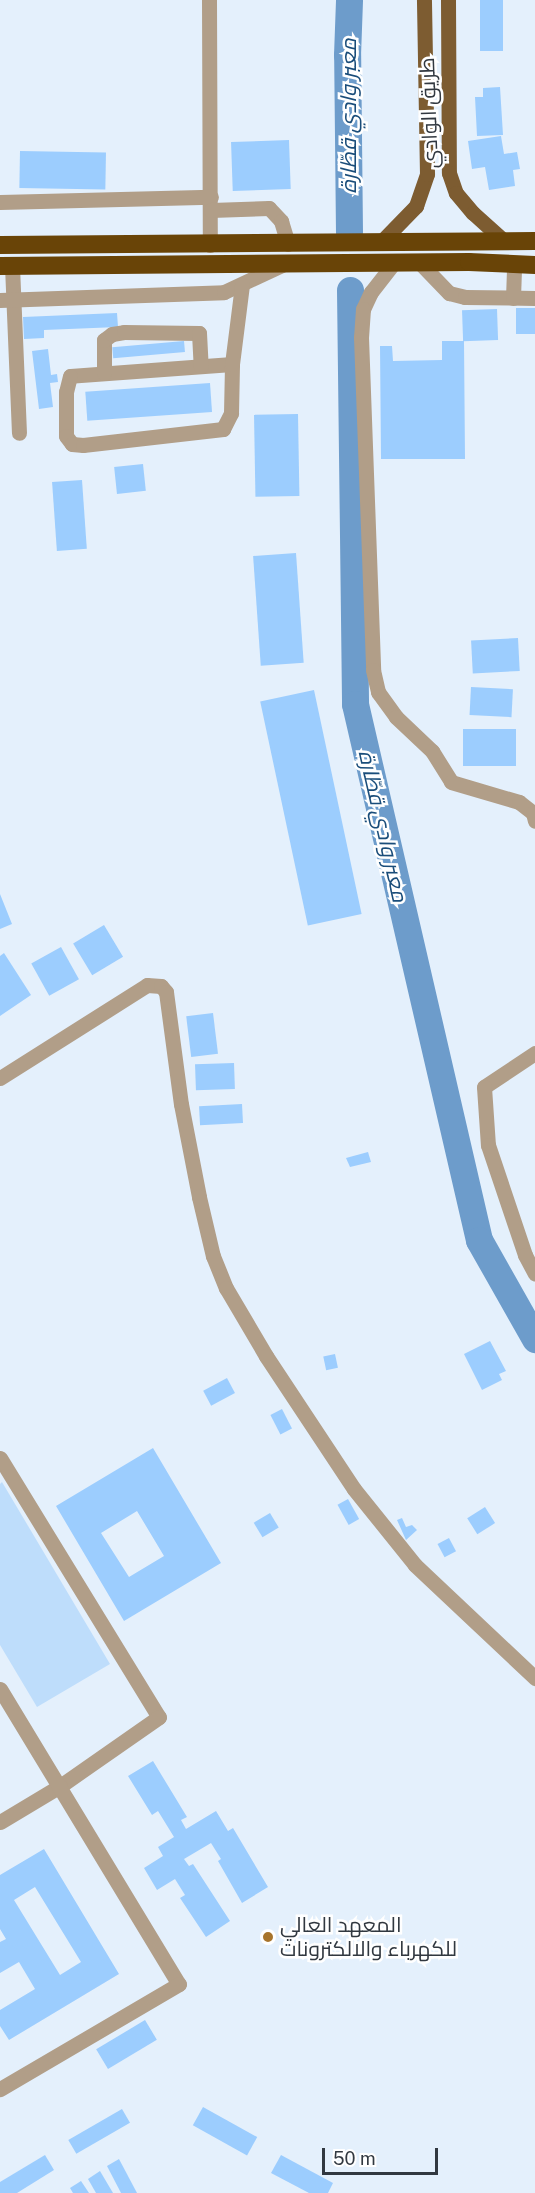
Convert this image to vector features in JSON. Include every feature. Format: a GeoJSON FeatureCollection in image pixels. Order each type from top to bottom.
{"type":"FeatureCollection","features":[{"type":"Feature","properties":{"kind":"highway"},"geometry":{"type":"LineString","coordinates":[[0,245],[535,241]]}},
{"type":"Feature","properties":{"kind":"highway"},"geometry":{"type":"LineString","coordinates":[[6,266],[289,262],[535,265]]}},
{"type":"Feature","properties":{"kind":"main road","name":"طريق الوادي"},"geometry":{"type":"LineString","coordinates":[[380,243],[416,206],[427,174],[424,0]]}},
{"type":"Feature","properties":{"kind":"main road","name":"طريق الوادي"},"geometry":{"type":"LineString","coordinates":[[448,0],[449,172],[456,193],[473,213],[504,241]]}},
{"type":"Feature","properties":{"kind":"main road"},"geometry":{"type":"LineString","coordinates":[[427,174],[449,172]]}},
{"type":"Feature","properties":{"kind":"street"},"geometry":{"type":"LineString","coordinates":[[208,0],[210,245]]}},
{"type":"Feature","properties":{"kind":"street"},"geometry":{"type":"LineString","coordinates":[[0,202],[211,203],[269,208],[281,221],[288,244]]}},
{"type":"Feature","properties":{"kind":"street"},"geometry":{"type":"LineString","coordinates":[[7,300],[224,292],[289,262]]}},
{"type":"Feature","properties":{"kind":"street"},"geometry":{"type":"LineString","coordinates":[[420,263],[449,292],[465,297],[535,298]]}},
{"type":"Feature","properties":{"kind":"street"},"geometry":{"type":"LineString","coordinates":[[393,264],[371,292],[363,309],[361,337],[373,670],[378,692],[396,717],[432,751],[452,782],[519,802],[532,813],[535,821]]}},
{"type":"Feature","properties":{"kind":"street"},"geometry":{"type":"LineString","coordinates":[[513,298],[514,265]]}},
{"type":"Feature","properties":{"kind":"street"},"geometry":{"type":"LineString","coordinates":[[6,266],[19,433]]}},
{"type":"Feature","properties":{"kind":"street"},"geometry":{"type":"LineString","coordinates":[[232,364],[70,376],[66,392],[66,436],[72,444],[83,445],[223,429],[231,413],[232,364],[242,285]]}},
{"type":"Feature","properties":{"kind":"street"},"geometry":{"type":"LineString","coordinates":[[104,373],[104,340],[112,334],[124,332],[199,333],[201,366]]}},
{"type":"Feature","properties":{"kind":"street"},"geometry":{"type":"LineString","coordinates":[[0,1078],[147,985],[161,986],[166,992],[181,1104],[199,1197],[213,1256],[226,1288],[266,1356],[354,1489],[415,1565],[535,1678]]}},
{"type":"Feature","properties":{"kind":"street"},"geometry":{"type":"LineString","coordinates":[[535,1053],[484,1087],[488,1145],[530,1252],[535,1274]]}},
{"type":"Feature","properties":{"kind":"street"},"geometry":{"type":"LineString","coordinates":[[0,1458],[159,1717],[60,1786],[0,1822]]}},
{"type":"Feature","properties":{"kind":"street"},"geometry":{"type":"LineString","coordinates":[[0,1689],[178,1984],[0,2089]]}},
{"type":"Feature","properties":{"kind":"shaded area"},"geometry":{"type":"Polygon","coordinates":[[[2,1482],[110,1664],[37,1707],[0,1645],[0,1484],[2,1482]]]}},
{"type":"Feature","properties":{"kind":"building"},"geometry":{"type":"Polygon","coordinates":[[[480,0],[503,0],[503,51],[480,51],[480,0]]]}},
{"type":"Feature","properties":{"kind":"building"},"geometry":{"type":"Polygon","coordinates":[[[500,87],[503,135],[477,136],[475,97],[483,97],[483,88],[500,87]]]}},
{"type":"Feature","properties":{"kind":"building"},"geometry":{"type":"Polygon","coordinates":[[[501,136],[504,154],[517,152],[520,169],[513,170],[515,186],[489,190],[485,167],[472,169],[468,141],[501,136]]]}},
{"type":"Feature","properties":{"kind":"building"},"geometry":{"type":"Polygon","coordinates":[[[289,140],[291,189],[233,191],[231,142],[289,140]]]}},
{"type":"Feature","properties":{"kind":"building"},"geometry":{"type":"Polygon","coordinates":[[[20,151],[106,153],[105,189],[19,188],[20,151]]]}},
{"type":"Feature","properties":{"kind":"building"},"geometry":{"type":"Polygon","coordinates":[[[516,308],[535,308],[535,334],[516,334],[516,308]]]}},
{"type":"Feature","properties":{"kind":"building"},"geometry":{"type":"Polygon","coordinates":[[[497,309],[498,340],[463,341],[462,310],[497,309]]]}},
{"type":"Feature","properties":{"kind":"building"},"geometry":{"type":"Polygon","coordinates":[[[117,313],[118,327],[44,330],[44,338],[24,339],[23,317],[117,313]]]}},
{"type":"Feature","properties":{"kind":"building"},"geometry":{"type":"Polygon","coordinates":[[[184,341],[185,352],[113,358],[112,347],[184,341]]]}},
{"type":"Feature","properties":{"kind":"building"},"geometry":{"type":"Polygon","coordinates":[[[442,341],[464,341],[465,459],[381,459],[380,346],[392,346],[393,361],[442,360],[442,341]]]}},
{"type":"Feature","properties":{"kind":"building"},"geometry":{"type":"Polygon","coordinates":[[[48,349],[51,375],[57,374],[58,382],[50,383],[53,407],[39,409],[32,351],[48,349]]]}},
{"type":"Feature","properties":{"kind":"building"},"geometry":{"type":"Polygon","coordinates":[[[210,383],[212,412],[87,421],[85,392],[210,383]]]}},
{"type":"Feature","properties":{"kind":"building"},"geometry":{"type":"Polygon","coordinates":[[[298,414],[299,496],[255,497],[254,415],[298,414]]]}},
{"type":"Feature","properties":{"kind":"building"},"geometry":{"type":"Polygon","coordinates":[[[143,464],[146,491],[117,494],[114,467],[143,464]]]}},
{"type":"Feature","properties":{"kind":"building"},"geometry":{"type":"Polygon","coordinates":[[[82,480],[87,549],[57,551],[52,482],[82,480]]]}},
{"type":"Feature","properties":{"kind":"building"},"geometry":{"type":"Polygon","coordinates":[[[296,553],[304,663],[261,666],[253,556],[296,553]]]}},
{"type":"Feature","properties":{"kind":"building"},"geometry":{"type":"Polygon","coordinates":[[[518,638],[520,671],[473,673],[471,640],[518,638]]]}},
{"type":"Feature","properties":{"kind":"building"},"geometry":{"type":"Polygon","coordinates":[[[471,687],[513,689],[511,717],[470,715],[471,687]]]}},
{"type":"Feature","properties":{"kind":"building"},"geometry":{"type":"Polygon","coordinates":[[[314,690],[362,914],[308,925],[260,701],[314,690]]]}},
{"type":"Feature","properties":{"kind":"building"},"geometry":{"type":"Polygon","coordinates":[[[463,729],[516,729],[516,766],[463,766],[463,729]]]}},
{"type":"Feature","properties":{"kind":"building"},"geometry":{"type":"Polygon","coordinates":[[[0,894],[12,924],[0,929],[0,894]]]}},
{"type":"Feature","properties":{"kind":"building"},"geometry":{"type":"Polygon","coordinates":[[[104,925],[123,957],[92,975],[73,944],[104,925]]]}},
{"type":"Feature","properties":{"kind":"building"},"geometry":{"type":"Polygon","coordinates":[[[61,947],[79,979],[49,996],[31,963],[61,947]]]}},
{"type":"Feature","properties":{"kind":"building"},"geometry":{"type":"Polygon","coordinates":[[[4,953],[31,995],[0,1016],[0,956],[4,953]]]}},
{"type":"Feature","properties":{"kind":"building"},"geometry":{"type":"Polygon","coordinates":[[[213,1013],[218,1054],[191,1057],[186,1016],[213,1013]]]}},
{"type":"Feature","properties":{"kind":"building"},"geometry":{"type":"Polygon","coordinates":[[[234,1063],[235,1089],[196,1090],[195,1064],[234,1063]]]}},
{"type":"Feature","properties":{"kind":"building"},"geometry":{"type":"Polygon","coordinates":[[[242,1104],[243,1123],[200,1125],[199,1106],[242,1104]]]}},
{"type":"Feature","properties":{"kind":"building"},"geometry":{"type":"Polygon","coordinates":[[[368,1152],[371,1162],[350,1167],[346,1158],[368,1152]]]}},
{"type":"Feature","properties":{"kind":"building"},"geometry":{"type":"Polygon","coordinates":[[[490,1341],[506,1371],[499,1374],[502,1380],[482,1390],[464,1354],[490,1341]]]}},
{"type":"Feature","properties":{"kind":"building"},"geometry":{"type":"Polygon","coordinates":[[[335,1354],[338,1368],[326,1370],[323,1356],[335,1354]]]}},
{"type":"Feature","properties":{"kind":"building"},"geometry":{"type":"Polygon","coordinates":[[[227,1378],[235,1393],[211,1406],[203,1391],[227,1378]]]}},
{"type":"Feature","properties":{"kind":"building"},"geometry":{"type":"Polygon","coordinates":[[[282,1409],[292,1429],[280,1435],[270,1415],[282,1409]]]}},
{"type":"Feature","properties":{"kind":"building"},"geometry":{"type":"Polygon","coordinates":[[[153,1448],[221,1563],[124,1621],[56,1506],[153,1448]],[[137,1511],[101,1533],[129,1577],[164,1556],[137,1511]]]}},
{"type":"Feature","properties":{"kind":"building"},"geometry":{"type":"Polygon","coordinates":[[[348,1499],[359,1519],[349,1525],[338,1505],[348,1499]]]}},
{"type":"Feature","properties":{"kind":"building"},"geometry":{"type":"Polygon","coordinates":[[[485,1507],[495,1523],[477,1534],[467,1518],[485,1507]]]}},
{"type":"Feature","properties":{"kind":"building"},"geometry":{"type":"Polygon","coordinates":[[[270,1513],[279,1528],[262,1537],[254,1523],[270,1513]]]}},
{"type":"Feature","properties":{"kind":"building"},"geometry":{"type":"Polygon","coordinates":[[[402,1518],[406,1527],[412,1525],[417,1530],[406,1540],[397,1520],[402,1518]]]}},
{"type":"Feature","properties":{"kind":"building"},"geometry":{"type":"Polygon","coordinates":[[[449,1538],[456,1551],[445,1557],[438,1544],[449,1538]]]}},
{"type":"Feature","properties":{"kind":"building"},"geometry":{"type":"Polygon","coordinates":[[[153,1761],[187,1817],[181,1820],[186,1829],[216,1811],[228,1831],[233,1828],[268,1887],[242,1903],[218,1861],[221,1859],[211,1843],[184,1859],[189,1866],[193,1864],[230,1921],[206,1937],[180,1898],[185,1895],[175,1879],[157,1890],[144,1868],[163,1856],[158,1847],[174,1837],[158,1811],[152,1815],[128,1776],[153,1761]]]}},
{"type":"Feature","properties":{"kind":"building"},"geometry":{"type":"Polygon","coordinates":[[[44,1849],[119,1974],[9,2040],[0,2026],[0,2010],[35,1989],[19,1962],[0,1973],[0,1942],[6,1939],[0,1929],[0,1875],[44,1849]],[[35,1887],[14,1900],[60,1975],[81,1962],[35,1887]]]}},
{"type":"Feature","properties":{"kind":"building"},"geometry":{"type":"Polygon","coordinates":[[[145,2020],[157,2040],[108,2069],[96,2049],[145,2020]]]}},
{"type":"Feature","properties":{"kind":"building"},"geometry":{"type":"Polygon","coordinates":[[[203,2107],[257,2137],[247,2155],[193,2125],[203,2107]]]}},
{"type":"Feature","properties":{"kind":"building"},"geometry":{"type":"Polygon","coordinates":[[[122,2109],[130,2123],[76,2154],[68,2140],[122,2109]]]}},
{"type":"Feature","properties":{"kind":"building"},"geometry":{"type":"Polygon","coordinates":[[[45,2155],[54,2170],[17,2193],[0,2193],[0,2182],[45,2155]]]}},
{"type":"Feature","properties":{"kind":"building"},"geometry":{"type":"Polygon","coordinates":[[[281,2155],[333,2183],[328,2193],[309,2193],[271,2173],[281,2155]]]}},
{"type":"Feature","properties":{"kind":"building"},"geometry":{"type":"Polygon","coordinates":[[[119,2159],[137,2193],[121,2193],[107,2166],[119,2159]]]}},
{"type":"Feature","properties":{"kind":"building"},"geometry":{"type":"Polygon","coordinates":[[[100,2171],[113,2193],[96,2193],[88,2179],[100,2171]]]}},
{"type":"Feature","properties":{"kind":"building"},"geometry":{"type":"Polygon","coordinates":[[[81,2181],[89,2193],[73,2193],[70,2188],[81,2181]]]}},
{"type":"Feature","properties":{"kind":"waterway","name":"معبر وادي قطّارة"},"geometry":{"type":"LineString","coordinates":[[349,0],[347,55],[349,232]]}},
{"type":"Feature","properties":{"kind":"waterway","name":"معبر وادي قطّارة"},"geometry":{"type":"LineString","coordinates":[[350,290],[355,704],[479,1240],[535,1339]]}},
{"type":"Feature","properties":{"kind":"place","name":"المعهد العالي للكهرباء والالكترونات"},"geometry":{"type":"Point","coordinates":[268,1937]}}]}
